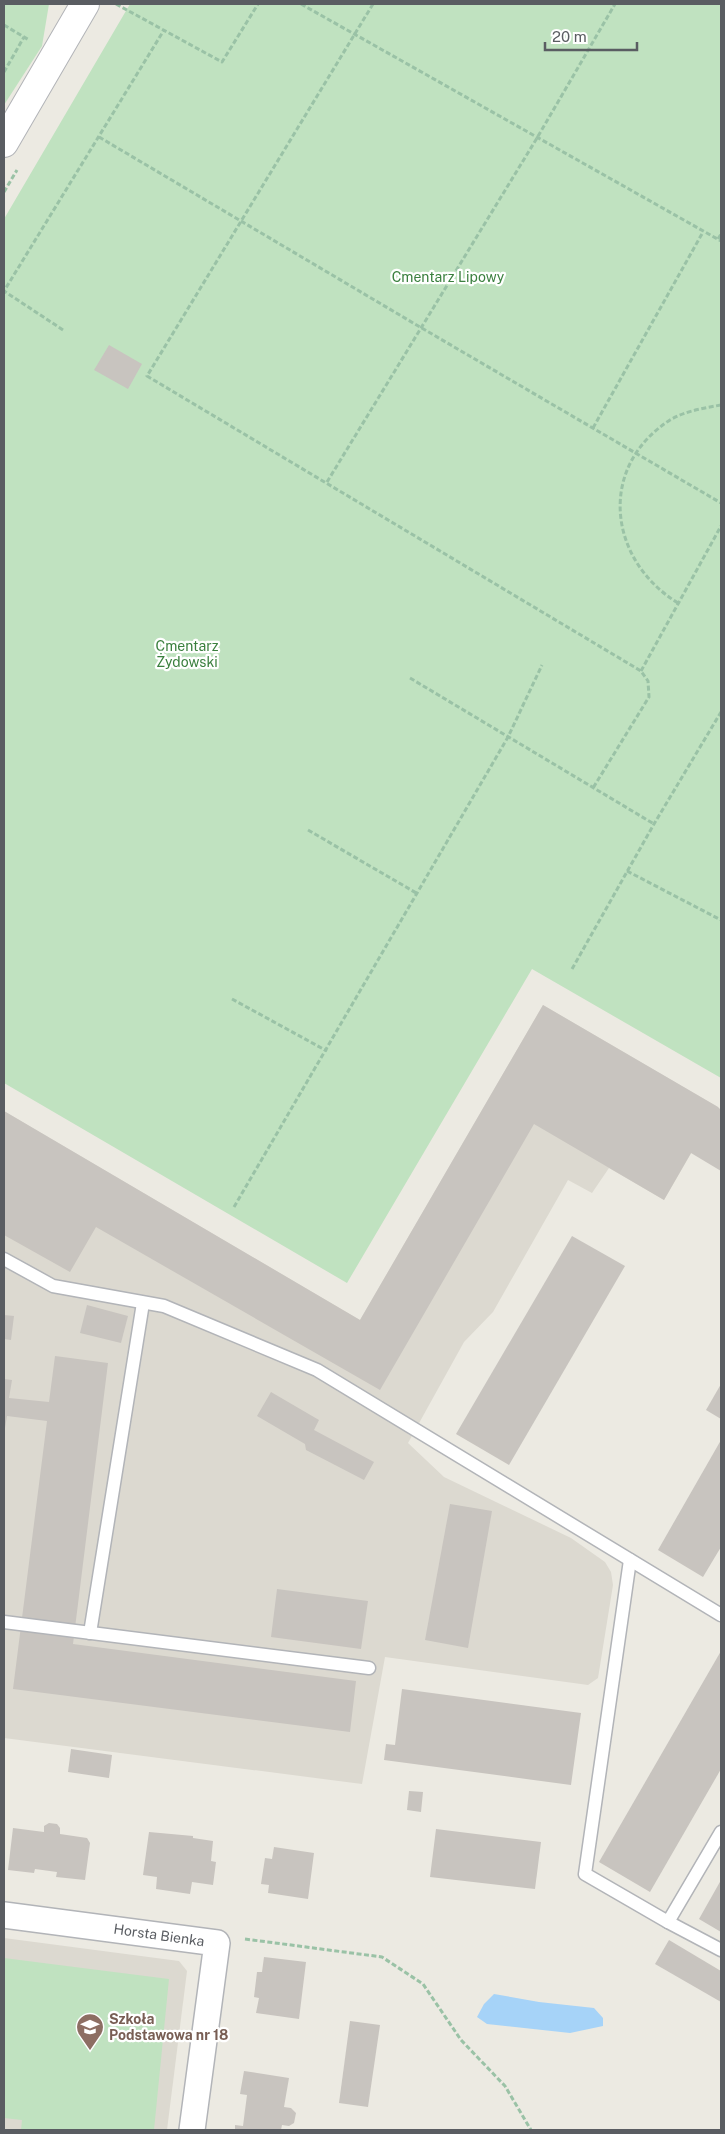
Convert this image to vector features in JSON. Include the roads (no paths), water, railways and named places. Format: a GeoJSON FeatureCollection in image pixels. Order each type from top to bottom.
{"type":"FeatureCollection","features":[{"type":"Feature","properties":{"kind":"street"},"geometry":{"type":"LineString","coordinates":[[4,143],[85,4]]}},
{"type":"Feature","properties":{"kind":"street","name":"Horsta Bienka"},"geometry":{"type":"LineString","coordinates":[[4,1914],[217,1943],[192,2130]]}},
{"type":"Feature","properties":{"kind":"lane"},"geometry":{"type":"LineString","coordinates":[[4,1259],[53,1286],[164,1306],[317,1370],[721,1614]]}},
{"type":"Feature","properties":{"kind":"lane"},"geometry":{"type":"LineString","coordinates":[[90,1633],[143,1303]]}},
{"type":"Feature","properties":{"kind":"lane"},"geometry":{"type":"LineString","coordinates":[[630,1560],[584,1874],[721,1950]]}},
{"type":"Feature","properties":{"kind":"lane"},"geometry":{"type":"LineString","coordinates":[[4,1622],[369,1668]]}},
{"type":"Feature","properties":{"kind":"lane"},"geometry":{"type":"LineString","coordinates":[[668,1922],[721,1832]]}},
{"type":"Feature","properties":{"kind":"water"},"geometry":{"type":"Polygon","coordinates":[[[494,1994],[539,2002],[594,2008],[603,2018],[603,2026],[570,2033],[487,2024],[477,2017],[484,2004],[494,1994]]]}},
{"type":"Feature","properties":{"kind":"place","name":"Szkoła Podstawowa nr 18"},"geometry":{"type":"Point","coordinates":[90,2051]}},
{"type":"Feature","properties":{"kind":"park label","name":"Cmentarz Lipowy"},"geometry":{"type":"Point","coordinates":[448,277]}},
{"type":"Feature","properties":{"kind":"park label","name":"Cmentarz Żydowski"},"geometry":{"type":"Point","coordinates":[187,654]}}]}
